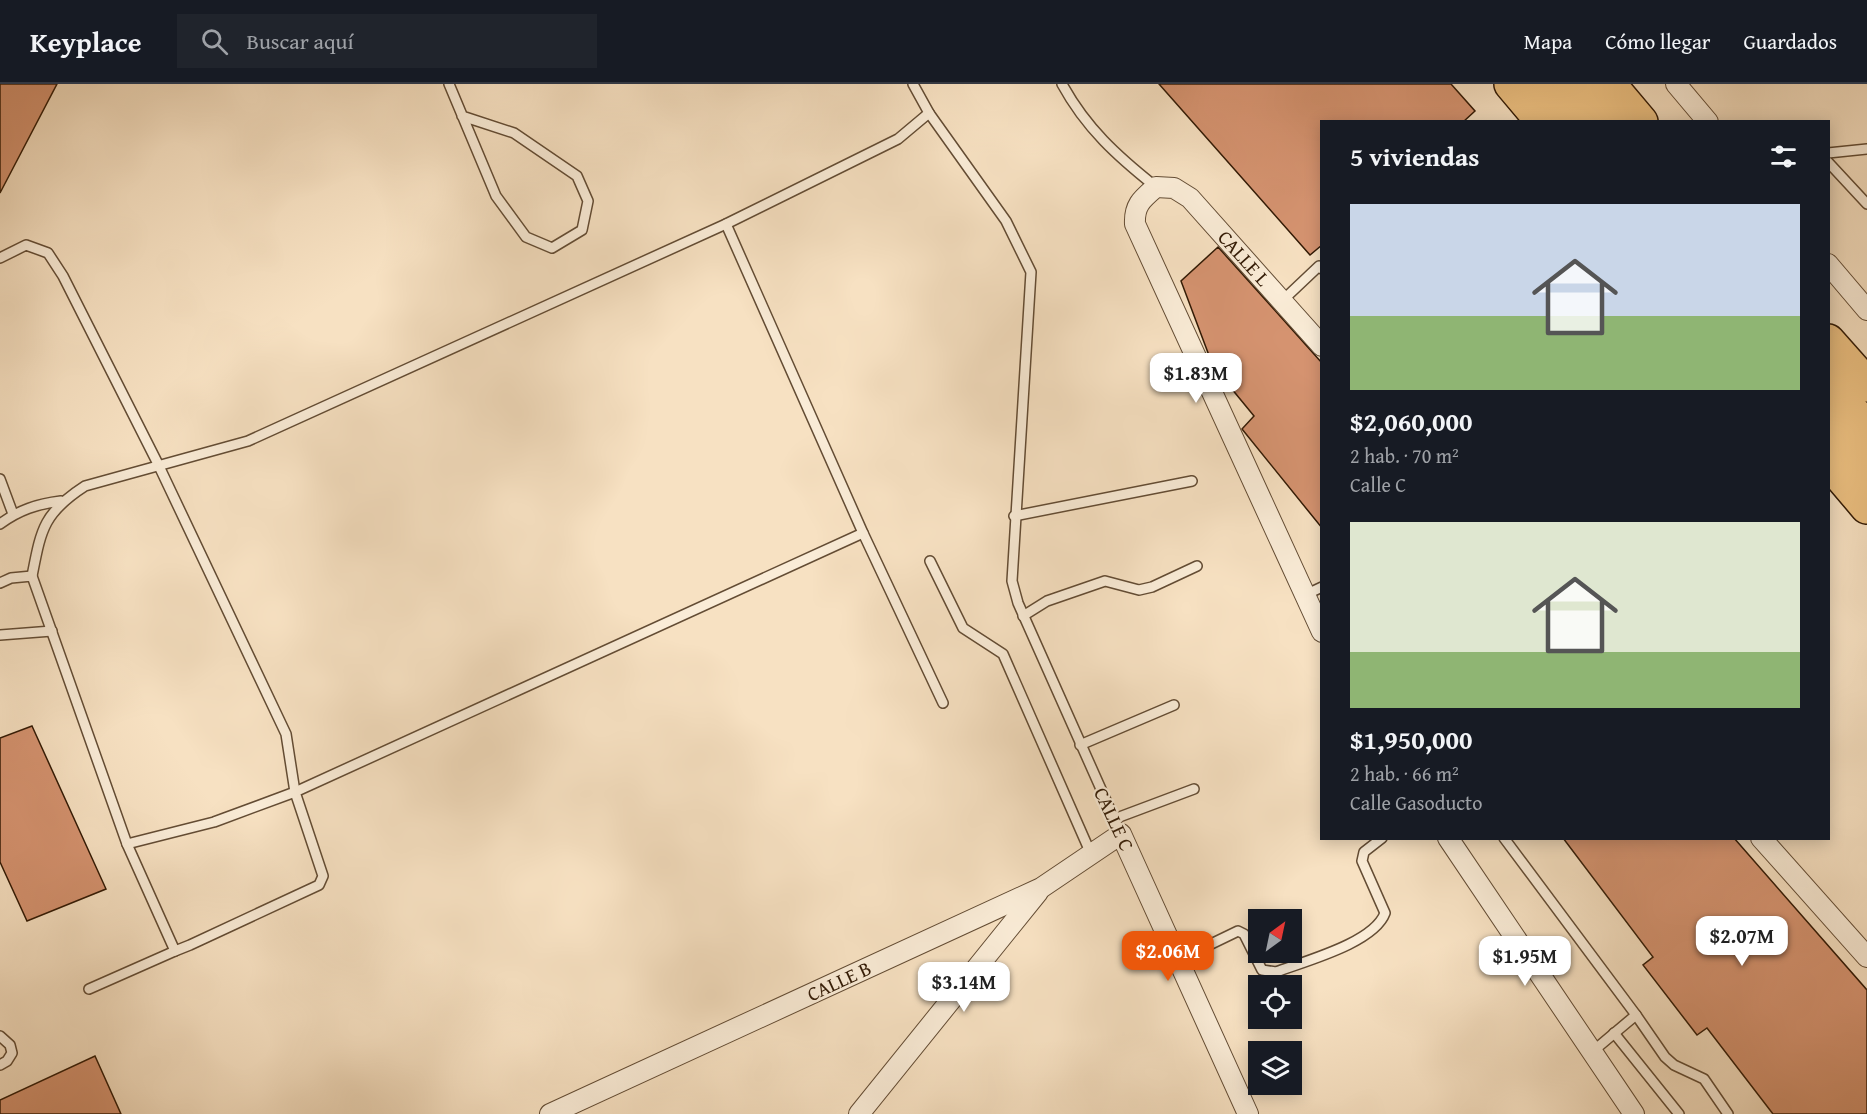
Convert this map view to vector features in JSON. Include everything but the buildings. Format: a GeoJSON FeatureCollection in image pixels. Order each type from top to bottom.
{"type":"FeatureCollection","features":[{"type":"Feature","properties":{"kind":"highway"},"geometry":{"type":"LineString","coordinates":[[1512,84],[1541,120]]}},
{"type":"Feature","properties":{"kind":"highway"},"geometry":{"type":"LineString","coordinates":[[1543,84],[1573,120]]}},
{"type":"Feature","properties":{"kind":"highway"},"geometry":{"type":"LineString","coordinates":[[1574,84],[1604,120]]}},
{"type":"Feature","properties":{"kind":"highway"},"geometry":{"type":"LineString","coordinates":[[1609,84],[1639,120]]}},
{"type":"Feature","properties":{"kind":"highway"},"geometry":{"type":"LineString","coordinates":[[1830,343],[1867,386]]}},
{"type":"Feature","properties":{"kind":"highway"},"geometry":{"type":"LineString","coordinates":[[1830,384],[1867,429]]}},
{"type":"Feature","properties":{"kind":"highway"},"geometry":{"type":"LineString","coordinates":[[1830,423],[1867,466]]}},
{"type":"Feature","properties":{"kind":"highway"},"geometry":{"type":"LineString","coordinates":[[1830,463],[1867,507]]}},
{"type":"Feature","properties":{"kind":"street"},"geometry":{"type":"LineString","coordinates":[[1676,84],[1706,120]]}},
{"type":"Feature","properties":{"kind":"street","name":"CALLE L"},"geometry":{"type":"LineString","coordinates":[[1156,187],[1174,188],[1190,198],[1320,344]]}},
{"type":"Feature","properties":{"kind":"street"},"geometry":{"type":"LineString","coordinates":[[1156,187],[1140,200],[1134,210],[1135,224],[1313,591],[1320,623]]}},
{"type":"Feature","properties":{"kind":"street"},"geometry":{"type":"LineString","coordinates":[[1830,266],[1867,310]]}},
{"type":"Feature","properties":{"kind":"street","name":"CALLE B"},"geometry":{"type":"LineString","coordinates":[[549,1114],[1041,888],[1091,854],[1118,826]]}},
{"type":"Feature","properties":{"kind":"street","name":"CALLE C"},"geometry":{"type":"LineString","coordinates":[[1118,826],[1248,1114]]}},
{"type":"Feature","properties":{"kind":"street"},"geometry":{"type":"LineString","coordinates":[[1449,840],[1634,1114]]}},
{"type":"Feature","properties":{"kind":"street"},"geometry":{"type":"LineString","coordinates":[[1763,840],[1867,957]]}},
{"type":"Feature","properties":{"kind":"street"},"geometry":{"type":"LineString","coordinates":[[859,1114],[1041,888]]}},
{"type":"Feature","properties":{"kind":"lane"},"geometry":{"type":"LineString","coordinates":[[449,84],[462,116],[496,196],[526,237],[552,248],[582,230],[588,201],[577,176],[514,133],[462,116]]}},
{"type":"Feature","properties":{"kind":"lane","name":"CALLE C"},"geometry":{"type":"LineString","coordinates":[[913,84],[929,113],[1006,221],[1031,272],[1014,516],[1012,581],[1023,616],[1118,826]]}},
{"type":"Feature","properties":{"kind":"lane"},"geometry":{"type":"LineString","coordinates":[[1062,84],[1083,117],[1114,154],[1156,187]]}},
{"type":"Feature","properties":{"kind":"lane"},"geometry":{"type":"LineString","coordinates":[[175,951],[127,843],[32,576],[40,530],[61,501],[85,486],[248,441],[726,224],[898,139],[929,113]]}},
{"type":"Feature","properties":{"kind":"lane"},"geometry":{"type":"LineString","coordinates":[[1830,153],[1867,149]]}},
{"type":"Feature","properties":{"kind":"lane"},"geometry":{"type":"LineString","coordinates":[[1830,163],[1836,167],[1867,204]]}},
{"type":"Feature","properties":{"kind":"lane"},"geometry":{"type":"LineString","coordinates":[[726,224],[863,533],[943,703]]}},
{"type":"Feature","properties":{"kind":"lane"},"geometry":{"type":"LineString","coordinates":[[0,258],[26,245],[48,253],[63,276],[158,464],[286,734],[295,792],[323,876],[320,885],[89,989]]}},
{"type":"Feature","properties":{"kind":"lane"},"geometry":{"type":"LineString","coordinates":[[1282,301],[1320,267]]}},
{"type":"Feature","properties":{"kind":"lane"},"geometry":{"type":"LineString","coordinates":[[0,479],[13,514]]}},
{"type":"Feature","properties":{"kind":"lane"},"geometry":{"type":"LineString","coordinates":[[1014,516],[1192,481]]}},
{"type":"Feature","properties":{"kind":"lane"},"geometry":{"type":"LineString","coordinates":[[0,524],[13,514],[37,504],[61,501]]}},
{"type":"Feature","properties":{"kind":"lane"},"geometry":{"type":"LineString","coordinates":[[127,843],[214,822],[295,792],[863,533]]}},
{"type":"Feature","properties":{"kind":"lane"},"geometry":{"type":"LineString","coordinates":[[930,561],[963,628],[1003,654],[1091,854]]}},
{"type":"Feature","properties":{"kind":"lane"},"geometry":{"type":"LineString","coordinates":[[1023,616],[1047,601],[1105,581],[1139,590],[1152,587],[1197,566]]}},
{"type":"Feature","properties":{"kind":"lane"},"geometry":{"type":"LineString","coordinates":[[0,583],[11,578],[32,576]]}},
{"type":"Feature","properties":{"kind":"lane"},"geometry":{"type":"LineString","coordinates":[[0,635],[52,631]]}},
{"type":"Feature","properties":{"kind":"lane"},"geometry":{"type":"LineString","coordinates":[[1080,745],[1174,705]]}},
{"type":"Feature","properties":{"kind":"lane"},"geometry":{"type":"LineString","coordinates":[[1118,826],[1194,789]]}},
{"type":"Feature","properties":{"kind":"lane"},"geometry":{"type":"LineString","coordinates":[[1178,960],[1238,931],[1244,934],[1262,970],[1276,972],[1360,938],[1381,922],[1384,913],[1362,861],[1364,852],[1379,840]]}},
{"type":"Feature","properties":{"kind":"lane"},"geometry":{"type":"LineString","coordinates":[[1505,840],[1665,1057],[1674,1065],[1704,1079],[1728,1114]]}},
{"type":"Feature","properties":{"kind":"lane"},"geometry":{"type":"LineString","coordinates":[[1592,1052],[1636,1015]]}},
{"type":"Feature","properties":{"kind":"lane"},"geometry":{"type":"LineString","coordinates":[[1614,1033],[1679,1114]]}},
{"type":"Feature","properties":{"kind":"lane"},"geometry":{"type":"LineString","coordinates":[[0,1036],[9,1045],[12,1053],[7,1062],[0,1065]]}}]}
